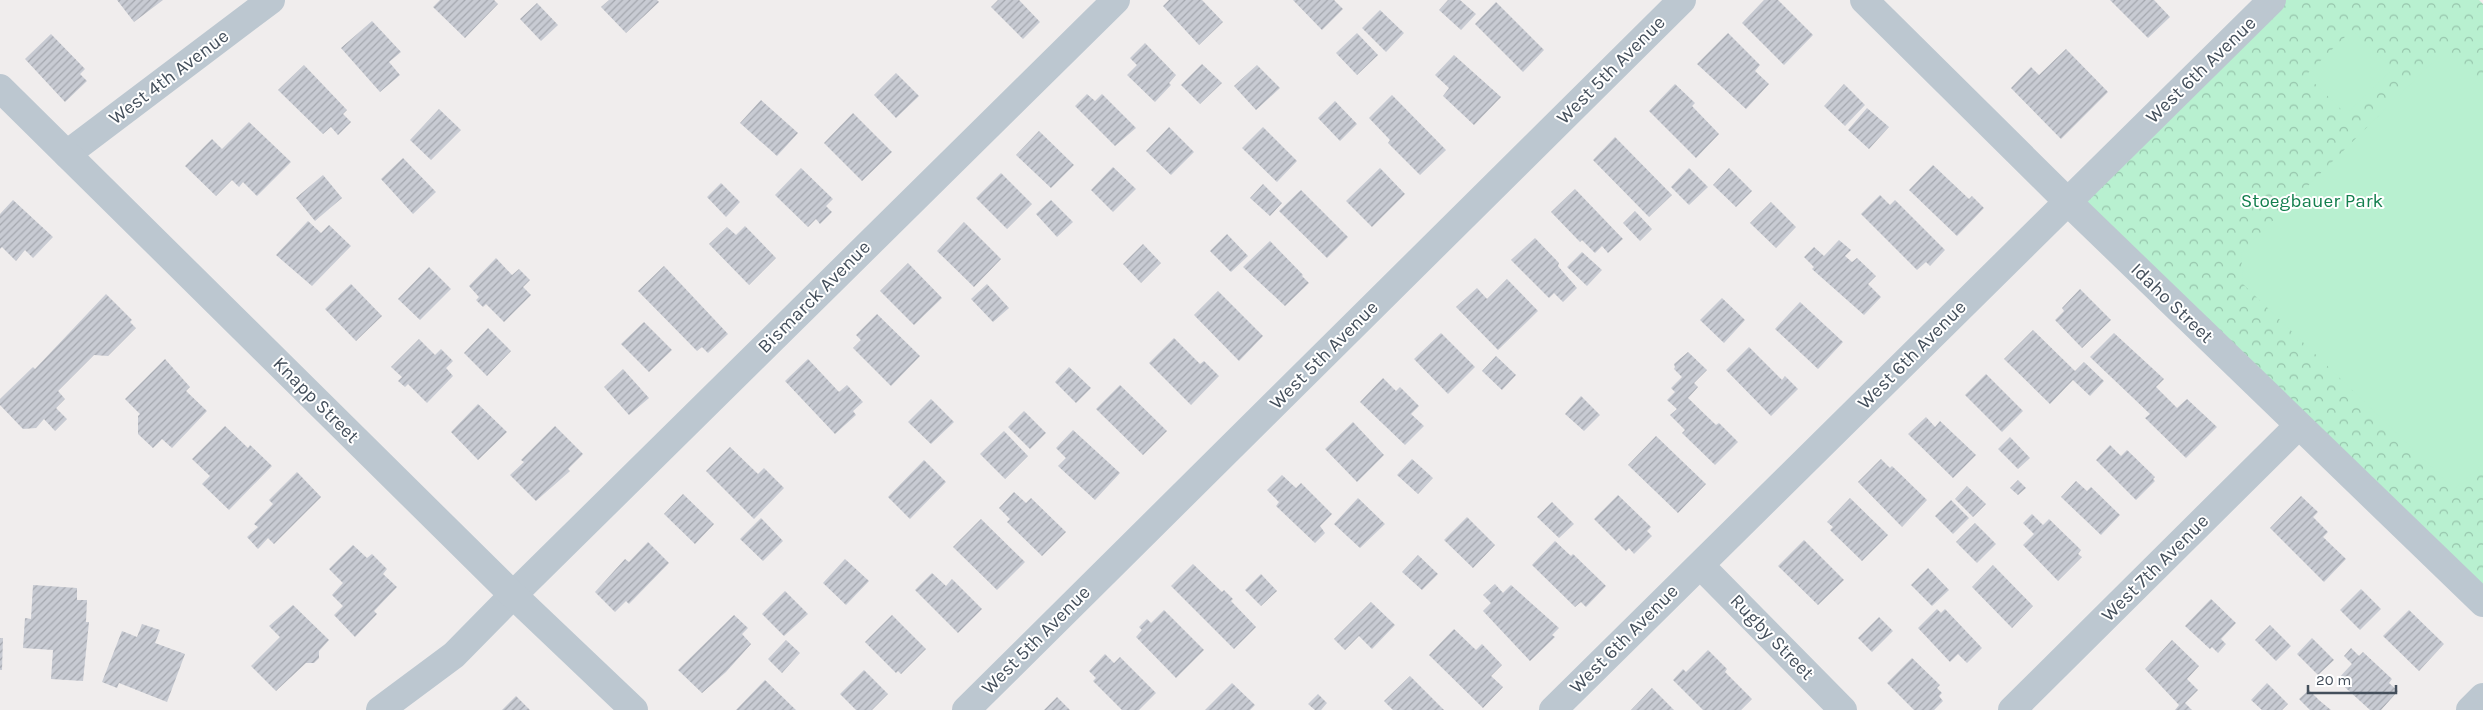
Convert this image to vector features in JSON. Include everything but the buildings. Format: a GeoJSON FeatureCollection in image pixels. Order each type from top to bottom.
{"type":"FeatureCollection","features":[{"type":"Feature","properties":{"kind":"street","name":"West 4th Avenue"},"geometry":{"type":"LineString","coordinates":[[67,154],[271,0]]}},
{"type":"Feature","properties":{"kind":"street","name":"Bismarck Avenue"},"geometry":{"type":"LineString","coordinates":[[380,710],[454,656],[513,595],[1116,0]]}},
{"type":"Feature","properties":{"kind":"street","name":"West 5th Avenue"},"geometry":{"type":"LineString","coordinates":[[966,710],[1682,0]]}},
{"type":"Feature","properties":{"kind":"street","name":"Idaho Street"},"geometry":{"type":"LineString","coordinates":[[1864,0],[2067,201],[2483,603]]}},
{"type":"Feature","properties":{"kind":"street","name":"West 6th Avenue"},"geometry":{"type":"LineString","coordinates":[[1553,710],[2272,0]]}},
{"type":"Feature","properties":{"kind":"street","name":"Knapp Street"},"geometry":{"type":"LineString","coordinates":[[0,88],[513,595],[634,710]]}},
{"type":"Feature","properties":{"kind":"street","name":"West 7th Avenue"},"geometry":{"type":"LineString","coordinates":[[2012,710],[2298,426]]}},
{"type":"Feature","properties":{"kind":"street","name":"Rugby Street"},"geometry":{"type":"LineString","coordinates":[[1700,565],[1843,710]]}},
{"type":"Feature","properties":{"kind":"street"},"geometry":{"type":"LineString","coordinates":[[2470,710],[2483,697]]}},
{"type":"Feature","properties":{"kind":"green space","name":"Stoegbauer Park"},"geometry":{"type":"Polygon","coordinates":[[[2272,0],[2479,0],[2483,4],[2483,603],[2067,201],[2272,0]]]}},
{"type":"Feature","properties":{"kind":"green space"},"geometry":{"type":"Polygon","coordinates":[[[2352,30],[2393,69],[2346,114],[2306,75],[2352,30]]]}},
{"type":"Feature","properties":{"kind":"green space"},"geometry":{"type":"Polygon","coordinates":[[[2446,49],[2483,86],[2483,464],[2454,489],[2243,284],[2241,252],[2446,49]]]}}]}
